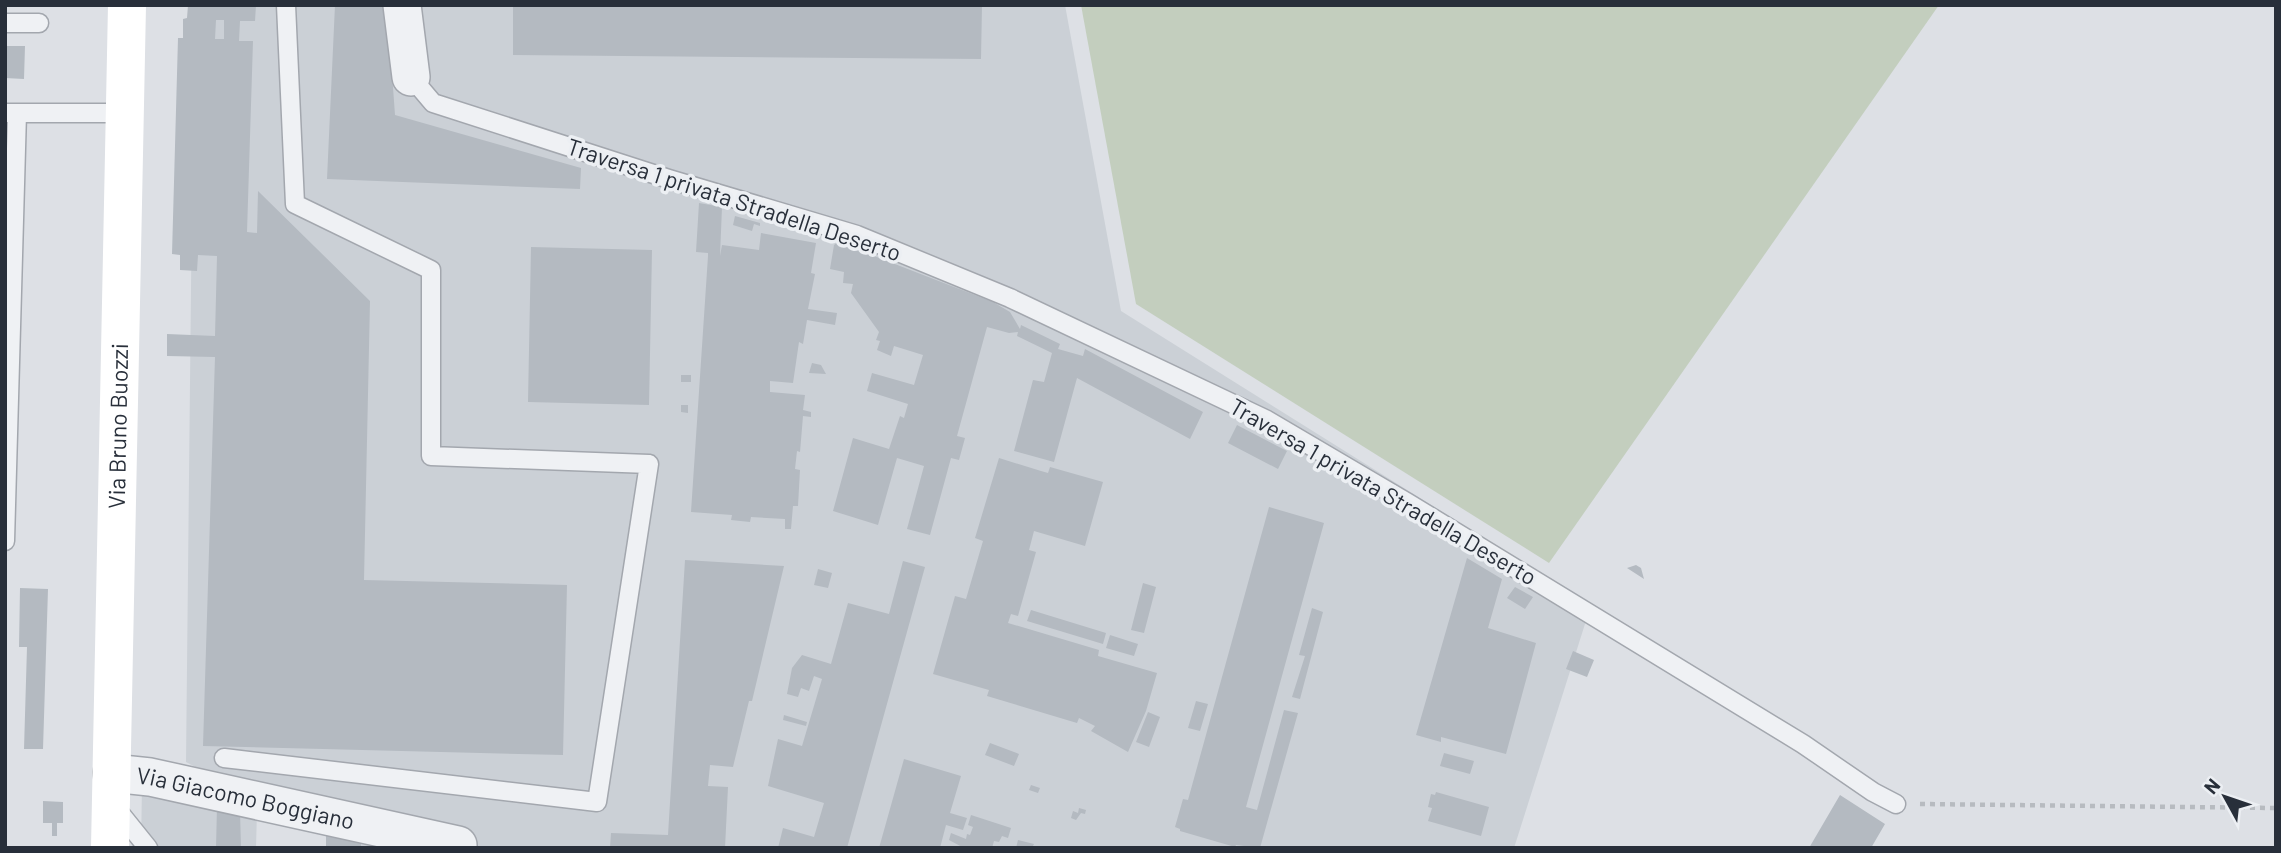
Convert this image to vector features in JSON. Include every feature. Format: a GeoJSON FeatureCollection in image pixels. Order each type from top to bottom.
{"type":"FeatureCollection","features":[{"type":"Feature","properties":{"kind":"main road","name":"Via Bruno Buozzi"},"geometry":{"type":"LineString","coordinates":[[110,848],[127,5]]}},
{"type":"Feature","properties":{"kind":"street"},"geometry":{"type":"LineString","coordinates":[[402,5],[411,77]]}},
{"type":"Feature","properties":{"kind":"street","name":"Via Giacomo Boggiano"},"geometry":{"type":"LineString","coordinates":[[111,788],[150,777],[458,845],[458,848]]}},
{"type":"Feature","properties":{"kind":"lane"},"geometry":{"type":"LineString","coordinates":[[225,758],[597,802],[649,464],[431,456],[431,271],[295,204],[286,5]]}},
{"type":"Feature","properties":{"kind":"lane"},"geometry":{"type":"LineString","coordinates":[[5,23],[39,23]]}},
{"type":"Feature","properties":{"kind":"lane","name":"Traversa 1 privata Stradella Deserto"},"geometry":{"type":"LineString","coordinates":[[411,77],[433,103],[670,179],[857,235],[1010,298],[1267,420],[1803,744],[1873,792],[1896,804]]}},
{"type":"Feature","properties":{"kind":"lane"},"geometry":{"type":"LineString","coordinates":[[5,541],[11,113],[125,113]]}},
{"type":"Feature","properties":{"kind":"lane"},"geometry":{"type":"LineString","coordinates":[[111,788],[148,848]]}},
{"type":"Feature","properties":{"kind":"path"},"geometry":{"type":"LineString","coordinates":[[1896,804],[2276,808]]}},
{"type":"Feature","properties":{"kind":"shaded area"},"geometry":{"type":"Polygon","coordinates":[[[194,5],[1065,5],[1121,311],[1591,605],[1514,848],[348,848],[186,762],[194,5]]]}},
{"type":"Feature","properties":{"kind":"shaded area"},"geometry":{"type":"Polygon","coordinates":[[[142,785],[257,810],[256,848],[141,848],[142,785]]]}},
{"type":"Feature","properties":{"kind":"green space"},"geometry":{"type":"Polygon","coordinates":[[[1081,5],[1939,5],[1549,563],[1136,304],[1081,5]]]}},
{"type":"Feature","properties":{"kind":"building"},"geometry":{"type":"Polygon","coordinates":[[[188,5],[256,5],[255,21],[240,21],[239,41],[253,41],[247,232],[257,233],[258,191],[370,301],[364,580],[567,585],[563,755],[203,746],[215,357],[167,356],[167,334],[215,336],[217,256],[198,255],[197,271],[180,270],[180,255],[172,254],[178,38],[183,38],[183,19],[187,18],[188,5]],[[216,20],[215,39],[224,39],[224,20],[216,20]]]}},
{"type":"Feature","properties":{"kind":"building"},"geometry":{"type":"Polygon","coordinates":[[[335,5],[387,5],[395,115],[581,168],[580,189],[327,179],[335,5]]]}},
{"type":"Feature","properties":{"kind":"building"},"geometry":{"type":"Polygon","coordinates":[[[513,5],[982,5],[981,59],[513,55],[513,5]]]}},
{"type":"Feature","properties":{"kind":"building"},"geometry":{"type":"Polygon","coordinates":[[[5,46],[25,46],[24,79],[5,78],[5,46]]]}},
{"type":"Feature","properties":{"kind":"building"},"geometry":{"type":"Polygon","coordinates":[[[699,203],[722,207],[720,256],[722,245],[759,250],[761,233],[816,243],[811,273],[815,274],[808,309],[837,313],[835,325],[807,320],[803,344],[799,342],[793,383],[770,381],[770,392],[805,395],[803,410],[811,412],[811,417],[803,416],[800,452],[797,451],[795,469],[800,470],[798,506],[793,506],[791,529],[785,529],[785,519],[751,517],[750,522],[731,520],[732,515],[691,512],[708,256],[708,253],[696,252],[699,203]]]}},
{"type":"Feature","properties":{"kind":"building"},"geometry":{"type":"Polygon","coordinates":[[[735,216],[760,223],[760,226],[754,224],[752,231],[733,225],[735,216]]]}},
{"type":"Feature","properties":{"kind":"building"},"geometry":{"type":"Polygon","coordinates":[[[838,242],[993,302],[1010,312],[1020,329],[1021,325],[1060,344],[1058,349],[1083,356],[1085,349],[1203,412],[1190,439],[1077,378],[1054,462],[1014,451],[1033,380],[1044,382],[1052,353],[1017,336],[1018,332],[1009,333],[987,327],[957,436],[965,438],[959,460],[951,458],[930,535],[907,529],[924,466],[897,458],[878,525],[833,511],[853,438],[889,449],[900,416],[904,418],[908,404],[867,391],[872,373],[914,385],[923,355],[894,346],[891,356],[877,350],[879,332],[851,293],[853,284],[843,283],[844,272],[830,269],[834,245],[838,242]]]}},
{"type":"Feature","properties":{"kind":"building"},"geometry":{"type":"Polygon","coordinates":[[[531,247],[652,250],[649,405],[528,402],[531,247]]]}},
{"type":"Feature","properties":{"kind":"building"},"geometry":{"type":"Polygon","coordinates":[[[812,363],[821,365],[826,374],[809,373],[812,363]]]}},
{"type":"Feature","properties":{"kind":"building"},"geometry":{"type":"Polygon","coordinates":[[[681,375],[691,375],[691,382],[681,382],[681,375]]]}},
{"type":"Feature","properties":{"kind":"building"},"geometry":{"type":"Polygon","coordinates":[[[681,405],[688,405],[688,413],[681,412],[681,405]]]}},
{"type":"Feature","properties":{"kind":"building"},"geometry":{"type":"Polygon","coordinates":[[[1237,425],[1287,451],[1278,469],[1228,443],[1237,425]]]}},
{"type":"Feature","properties":{"kind":"building"},"geometry":{"type":"Polygon","coordinates":[[[999,458],[1048,473],[1050,467],[1103,482],[1085,546],[1034,531],[1029,550],[1036,552],[1018,616],[1011,614],[1008,623],[1099,650],[1098,656],[1157,673],[1146,711],[1128,752],[1091,731],[1095,726],[1079,718],[1077,723],[987,696],[989,690],[933,674],[955,596],[966,599],[983,541],[975,538],[999,458]]]}},
{"type":"Feature","properties":{"kind":"building"},"geometry":{"type":"Polygon","coordinates":[[[1269,507],[1324,523],[1246,807],[1257,810],[1284,710],[1298,713],[1260,848],[1235,847],[1180,831],[1175,827],[1183,799],[1188,800],[1269,507]]]}},
{"type":"Feature","properties":{"kind":"building"},"geometry":{"type":"Polygon","coordinates":[[[1467,558],[1502,579],[1488,628],[1536,643],[1506,754],[1441,737],[1441,742],[1416,735],[1467,558]]]}},
{"type":"Feature","properties":{"kind":"building"},"geometry":{"type":"Polygon","coordinates":[[[685,560],[784,566],[752,701],[749,701],[733,767],[710,765],[708,786],[728,787],[725,848],[610,848],[611,833],[668,835],[685,560]]]}},
{"type":"Feature","properties":{"kind":"building"},"geometry":{"type":"Polygon","coordinates":[[[903,561],[925,567],[847,848],[778,848],[783,828],[814,837],[824,803],[768,786],[778,739],[802,746],[822,679],[814,676],[809,691],[801,688],[798,697],[787,694],[792,668],[802,655],[831,664],[848,603],[889,614],[903,561]]]}},
{"type":"Feature","properties":{"kind":"building"},"geometry":{"type":"Polygon","coordinates":[[[1636,565],[1641,568],[1644,579],[1627,568],[1636,565]]]}},
{"type":"Feature","properties":{"kind":"building"},"geometry":{"type":"Polygon","coordinates":[[[818,569],[832,573],[828,588],[814,585],[818,569]]]}},
{"type":"Feature","properties":{"kind":"building"},"geometry":{"type":"Polygon","coordinates":[[[1143,583],[1156,587],[1144,633],[1131,630],[1143,583]]]}},
{"type":"Feature","properties":{"kind":"building"},"geometry":{"type":"Polygon","coordinates":[[[1515,587],[1533,597],[1525,609],[1507,598],[1515,587]]]}},
{"type":"Feature","properties":{"kind":"building"},"geometry":{"type":"Polygon","coordinates":[[[20,588],[48,589],[43,749],[24,749],[27,647],[19,647],[20,588]]]}},
{"type":"Feature","properties":{"kind":"building"},"geometry":{"type":"Polygon","coordinates":[[[1312,608],[1323,612],[1300,699],[1292,697],[1305,656],[1299,655],[1312,608]]]}},
{"type":"Feature","properties":{"kind":"building"},"geometry":{"type":"Polygon","coordinates":[[[1031,610],[1106,633],[1103,644],[1027,621],[1031,610]]]}},
{"type":"Feature","properties":{"kind":"building"},"geometry":{"type":"Polygon","coordinates":[[[1110,635],[1138,644],[1134,656],[1106,648],[1110,635]]]}},
{"type":"Feature","properties":{"kind":"building"},"geometry":{"type":"Polygon","coordinates":[[[1573,651],[1594,660],[1587,677],[1566,669],[1573,651]]]}},
{"type":"Feature","properties":{"kind":"building"},"geometry":{"type":"Polygon","coordinates":[[[1196,701],[1208,704],[1200,731],[1188,728],[1196,701]]]}},
{"type":"Feature","properties":{"kind":"building"},"geometry":{"type":"Polygon","coordinates":[[[1148,712],[1160,717],[1149,747],[1136,742],[1148,712]]]}},
{"type":"Feature","properties":{"kind":"building"},"geometry":{"type":"Polygon","coordinates":[[[784,715],[807,722],[806,726],[783,720],[784,715]]]}},
{"type":"Feature","properties":{"kind":"building"},"geometry":{"type":"Polygon","coordinates":[[[990,743],[1019,754],[1014,766],[985,755],[990,743]]]}},
{"type":"Feature","properties":{"kind":"building"},"geometry":{"type":"Polygon","coordinates":[[[1444,753],[1474,761],[1470,774],[1440,766],[1444,753]]]}},
{"type":"Feature","properties":{"kind":"building"},"geometry":{"type":"Polygon","coordinates":[[[904,759],[961,776],[950,813],[967,818],[963,830],[946,825],[940,848],[879,848],[904,759]]]}},
{"type":"Feature","properties":{"kind":"building"},"geometry":{"type":"Polygon","coordinates":[[[1031,785],[1040,788],[1038,793],[1029,790],[1031,785]]]}},
{"type":"Feature","properties":{"kind":"building"},"geometry":{"type":"Polygon","coordinates":[[[1436,792],[1489,807],[1481,836],[1428,821],[1432,808],[1428,807],[1431,794],[1435,795],[1436,792]]]}},
{"type":"Feature","properties":{"kind":"building"},"geometry":{"type":"Polygon","coordinates":[[[1840,795],[1885,824],[1871,848],[1809,848],[1840,795]]]}},
{"type":"Feature","properties":{"kind":"building"},"geometry":{"type":"Polygon","coordinates":[[[43,801],[63,802],[63,823],[57,823],[57,836],[52,836],[52,823],[43,823],[43,801]]]}},
{"type":"Feature","properties":{"kind":"building"},"geometry":{"type":"Polygon","coordinates":[[[217,806],[240,811],[241,848],[216,848],[217,806]]]}},
{"type":"Feature","properties":{"kind":"building"},"geometry":{"type":"Polygon","coordinates":[[[1079,808],[1086,810],[1085,814],[1081,813],[1076,820],[1071,818],[1073,811],[1078,813],[1079,808]]]}},
{"type":"Feature","properties":{"kind":"building"},"geometry":{"type":"Polygon","coordinates":[[[971,815],[1011,828],[1008,838],[1002,836],[999,842],[994,841],[992,848],[964,848],[949,840],[951,833],[966,839],[967,834],[970,835],[973,827],[968,825],[971,815]]]}},
{"type":"Feature","properties":{"kind":"building"},"geometry":{"type":"Polygon","coordinates":[[[326,831],[361,839],[361,848],[326,848],[326,831]]]}},
{"type":"Feature","properties":{"kind":"building"},"geometry":{"type":"Polygon","coordinates":[[[1018,840],[1034,844],[1032,848],[1016,848],[1018,840]]]}}]}
